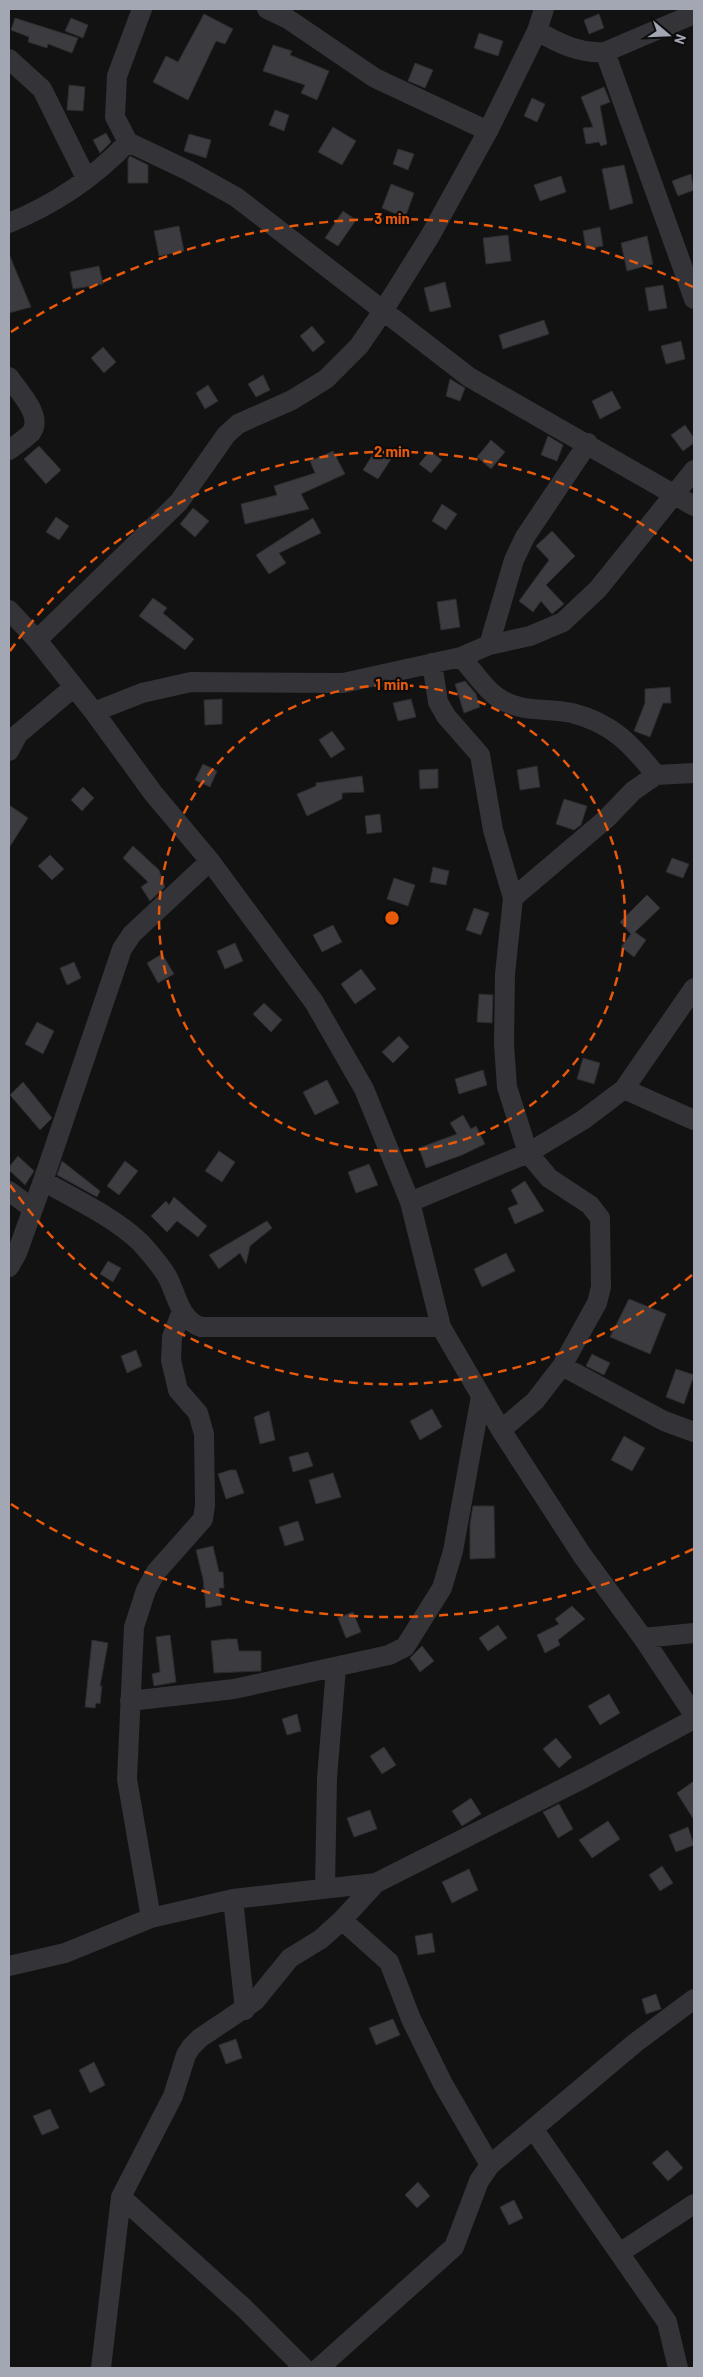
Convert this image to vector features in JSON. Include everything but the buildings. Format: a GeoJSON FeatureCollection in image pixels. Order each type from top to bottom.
{"type":"FeatureCollection","features":[{"type":"Feature","properties":{"kind":"street"},"geometry":{"type":"LineString","coordinates":[[142,9],[117,76],[115,117],[128,142],[236,197],[469,377],[533,415],[588,443],[694,506]]}},
{"type":"Feature","properties":{"kind":"street"},"geometry":{"type":"LineString","coordinates":[[267,9],[288,19],[375,78],[488,130]]}},
{"type":"Feature","properties":{"kind":"street"},"geometry":{"type":"LineString","coordinates":[[37,640],[179,502],[226,435],[238,424],[292,400],[326,378],[359,346],[384,312],[430,236],[488,130],[537,31],[544,9]]}},
{"type":"Feature","properties":{"kind":"street"},"geometry":{"type":"LineString","coordinates":[[537,31],[562,45],[592,53],[605,52],[694,14]]}},
{"type":"Feature","properties":{"kind":"street"},"geometry":{"type":"LineString","coordinates":[[605,52],[694,298]]}},
{"type":"Feature","properties":{"kind":"street"},"geometry":{"type":"LineString","coordinates":[[9,59],[42,89],[86,178]]}},
{"type":"Feature","properties":{"kind":"street"},"geometry":{"type":"LineString","coordinates":[[9,223],[40,210],[110,161],[128,142]]}},
{"type":"Feature","properties":{"kind":"street"},"geometry":{"type":"LineString","coordinates":[[9,377],[35,416],[35,424],[31,433],[9,450]]}},
{"type":"Feature","properties":{"kind":"street"},"geometry":{"type":"LineString","coordinates":[[489,645],[514,560],[525,537],[588,443]]}},
{"type":"Feature","properties":{"kind":"street"},"geometry":{"type":"LineString","coordinates":[[94,712],[142,693],[191,682],[342,683],[461,657],[489,645],[530,636],[563,622],[598,589],[694,470]]}},
{"type":"Feature","properties":{"kind":"street"},"geometry":{"type":"LineString","coordinates":[[9,610],[37,640],[94,712],[153,793],[210,861],[314,1002],[364,1089],[410,1202],[441,1327],[501,1430],[582,1555],[643,1638],[694,1717],[584,1778],[376,1883],[342,1920],[321,1939],[290,1958],[255,2001],[245,2010],[200,2038],[191,2047],[186,2055],[173,2096],[121,2197],[102,2368]]}},
{"type":"Feature","properties":{"kind":"street"},"geometry":{"type":"LineString","coordinates":[[461,657],[497,696],[504,700],[524,709],[571,713],[608,726],[631,744],[656,776]]}},
{"type":"Feature","properties":{"kind":"street"},"geometry":{"type":"LineString","coordinates":[[432,663],[438,702],[446,716],[480,755],[493,830],[513,898],[505,974],[504,1044],[507,1087],[528,1153],[549,1178],[590,1205],[600,1218],[600,1287],[597,1303],[562,1366],[534,1401],[501,1430]]}},
{"type":"Feature","properties":{"kind":"street"},"geometry":{"type":"LineString","coordinates":[[9,751],[18,734],[74,687]]}},
{"type":"Feature","properties":{"kind":"street"},"geometry":{"type":"LineString","coordinates":[[513,898],[606,819],[633,791],[656,776],[694,773]]}},
{"type":"Feature","properties":{"kind":"street"},"geometry":{"type":"LineString","coordinates":[[9,1267],[17,1253],[43,1181],[122,949],[132,934],[210,861]]}},
{"type":"Feature","properties":{"kind":"street"},"geometry":{"type":"LineString","coordinates":[[410,1202],[528,1153],[583,1120],[624,1088],[694,988]]}},
{"type":"Feature","properties":{"kind":"street"},"geometry":{"type":"LineString","coordinates":[[624,1088],[694,1120]]}},
{"type":"Feature","properties":{"kind":"street"},"geometry":{"type":"LineString","coordinates":[[43,1181],[103,1215],[140,1242],[167,1277],[182,1311],[194,1325],[201,1327],[441,1327]]}},
{"type":"Feature","properties":{"kind":"street"},"geometry":{"type":"LineString","coordinates":[[9,1192],[33,1209]]}},
{"type":"Feature","properties":{"kind":"street"},"geometry":{"type":"LineString","coordinates":[[151,1918],[126,1779],[134,1627],[146,1590],[156,1572],[203,1519],[205,1505],[204,1434],[198,1413],[178,1390],[170,1360],[172,1337],[182,1311]]}},
{"type":"Feature","properties":{"kind":"street"},"geometry":{"type":"LineString","coordinates":[[562,1366],[664,1421],[694,1432]]}},
{"type":"Feature","properties":{"kind":"street"},"geometry":{"type":"LineString","coordinates":[[130,1701],[234,1689],[336,1668],[397,1653],[405,1647],[442,1588],[453,1551],[481,1396]]}},
{"type":"Feature","properties":{"kind":"street"},"geometry":{"type":"LineString","coordinates":[[643,1638],[694,1633]]}},
{"type":"Feature","properties":{"kind":"street"},"geometry":{"type":"LineString","coordinates":[[325,1888],[327,1778],[336,1668]]}},
{"type":"Feature","properties":{"kind":"street"},"geometry":{"type":"LineString","coordinates":[[9,1966],[65,1953],[151,1918],[233,1899],[376,1883]]}},
{"type":"Feature","properties":{"kind":"street"},"geometry":{"type":"LineString","coordinates":[[233,1899],[245,2010]]}},
{"type":"Feature","properties":{"kind":"street"},"geometry":{"type":"LineString","coordinates":[[342,1920],[389,1962],[411,2019],[443,2084],[490,2165]]}},
{"type":"Feature","properties":{"kind":"street"},"geometry":{"type":"LineString","coordinates":[[319,2368],[454,2247],[479,2181],[490,2165],[635,2044],[694,1999]]}},
{"type":"Feature","properties":{"kind":"street"},"geometry":{"type":"LineString","coordinates":[[534,2130],[600,2229],[621,2252],[667,2322],[678,2368]]}},
{"type":"Feature","properties":{"kind":"street"},"geometry":{"type":"LineString","coordinates":[[121,2197],[244,2308],[304,2368]]}},
{"type":"Feature","properties":{"kind":"street"},"geometry":{"type":"LineString","coordinates":[[621,2252],[694,2204]]}}]}
